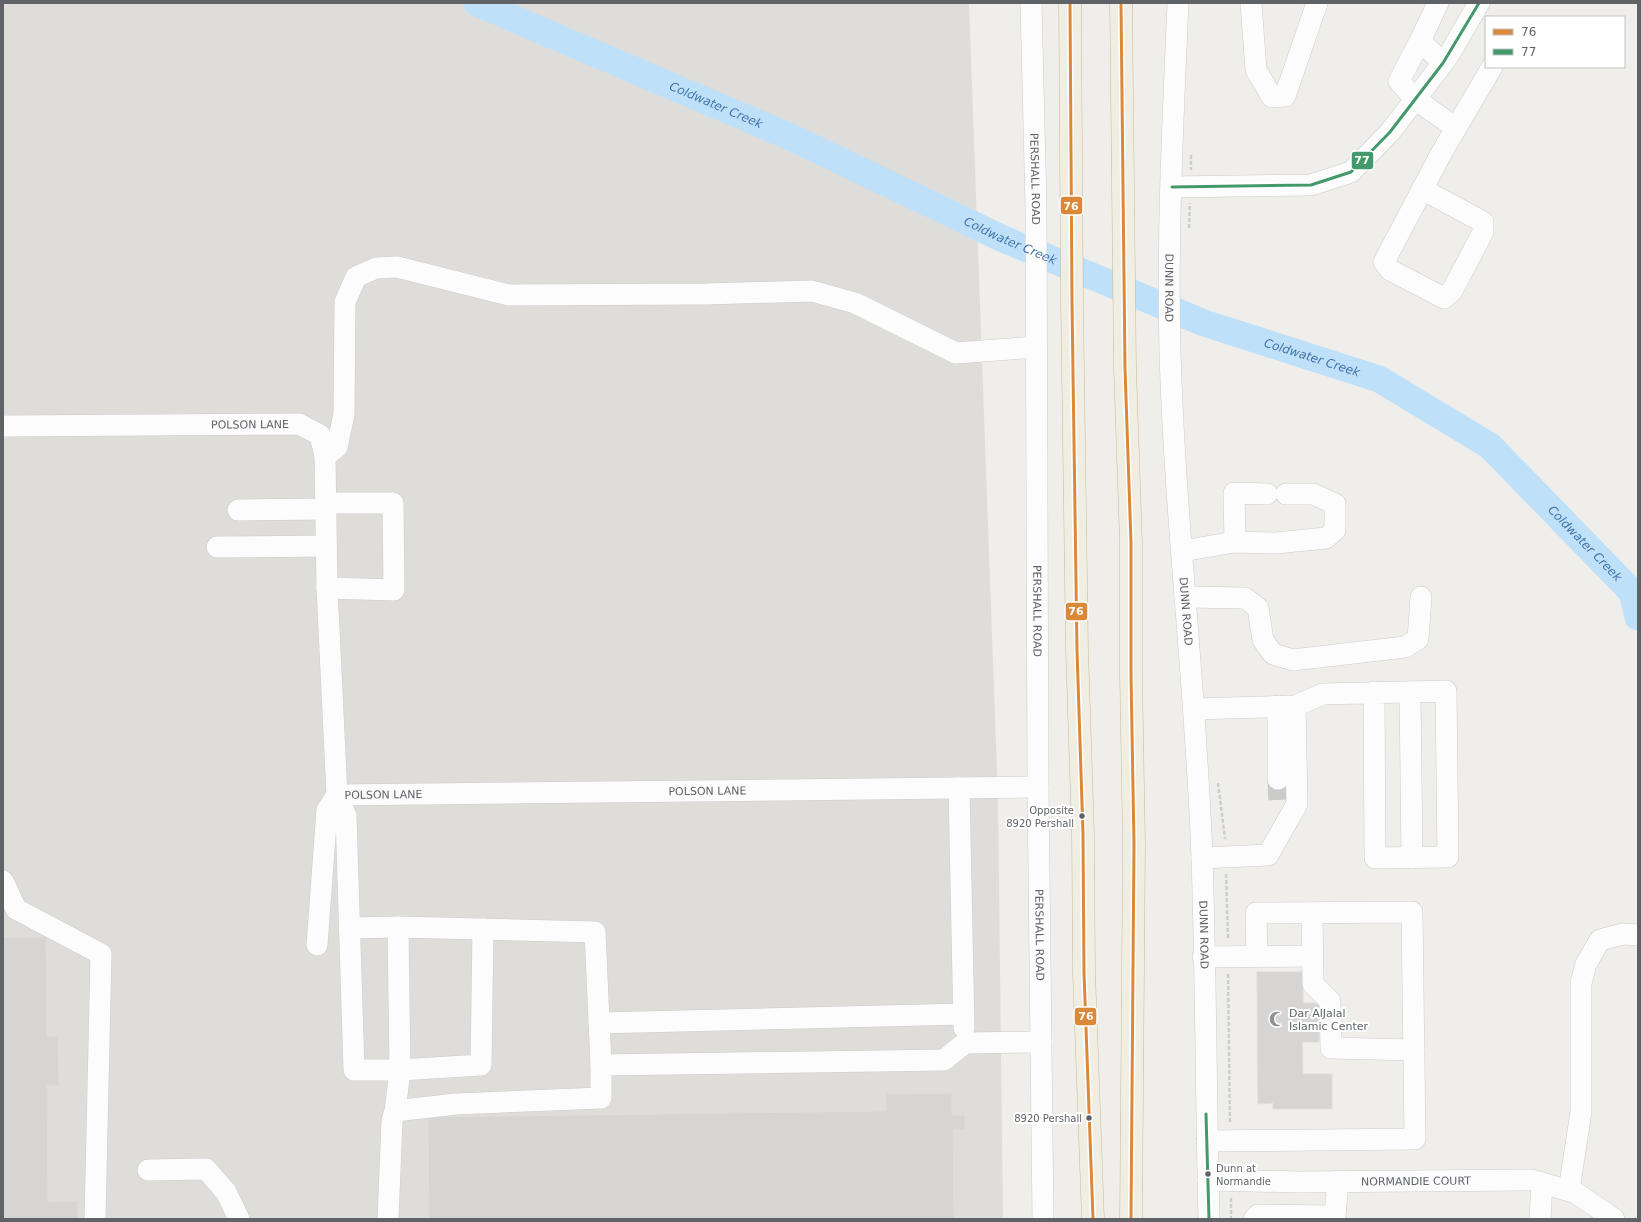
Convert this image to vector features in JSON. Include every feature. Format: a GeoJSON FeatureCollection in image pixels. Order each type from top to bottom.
{"type":"FeatureCollection","features":[{"type":"Feature","properties":{"kind":"highway"},"geometry":{"type":"LineString","coordinates":[[1070,3],[1072,302],[1077,650],[1083,834],[1084,972],[1093,1219]]}},
{"type":"Feature","properties":{"kind":"highway"},"geometry":{"type":"LineString","coordinates":[[1121,3],[1125,368],[1131,543],[1131,675],[1134,844],[1131,1219]]}},
{"type":"Feature","properties":{"kind":"street","name":"PERSHALL ROAD"},"geometry":{"type":"LineString","coordinates":[[1031,3],[1036,207],[1038,787],[1043,1219]]}},
{"type":"Feature","properties":{"kind":"street","name":"DUNN ROAD"},"geometry":{"type":"LineString","coordinates":[[1178,3],[1169,250],[1170,352],[1185,597],[1194,709],[1202,858],[1209,1219]]}},
{"type":"Feature","properties":{"kind":"street"},"geometry":{"type":"LineString","coordinates":[[1251,3],[1256,70],[1272,97],[1285,96],[1317,3]]}},
{"type":"Feature","properties":{"kind":"street"},"geometry":{"type":"LineString","coordinates":[[1438,3],[1399,81],[1415,99],[1456,128]]}},
{"type":"Feature","properties":{"kind":"street"},"geometry":{"type":"LineString","coordinates":[[1172,187],[1311,186],[1351,172],[1390,132],[1482,9]]}},
{"type":"Feature","properties":{"kind":"street"},"geometry":{"type":"LineString","coordinates":[[1420,41],[1443,63]]}},
{"type":"Feature","properties":{"kind":"street"},"geometry":{"type":"LineString","coordinates":[[1422,190],[1483,222],[1483,232],[1452,291],[1444,298],[1390,270],[1384,262],[1422,190],[1456,128],[1491,68]]}},
{"type":"Feature","properties":{"kind":"street"},"geometry":{"type":"LineString","coordinates":[[325,456],[337,448],[344,414],[346,302],[356,277],[376,268],[397,267],[510,295],[706,294],[812,291],[855,303],[956,353],[1036,347]]}},
{"type":"Feature","properties":{"kind":"street","name":"POLSON LANE"},"geometry":{"type":"LineString","coordinates":[[3,426],[299,424],[320,435],[325,456],[327,588],[337,795],[1038,787]]}},
{"type":"Feature","properties":{"kind":"street"},"geometry":{"type":"LineString","coordinates":[[1182,551],[1235,542],[1276,543],[1326,538],[1335,530],[1335,504],[1313,494],[1234,493],[1235,542]]}},
{"type":"Feature","properties":{"kind":"street"},"geometry":{"type":"LineString","coordinates":[[238,510],[393,503],[394,590],[327,588]]}},
{"type":"Feature","properties":{"kind":"street"},"geometry":{"type":"LineString","coordinates":[[217,547],[326,546]]}},
{"type":"Feature","properties":{"kind":"street"},"geometry":{"type":"LineString","coordinates":[[1185,597],[1245,598],[1258,608],[1263,640],[1266,645],[1273,654],[1292,660],[1405,647],[1418,639],[1421,597]]}},
{"type":"Feature","properties":{"kind":"street"},"geometry":{"type":"LineString","coordinates":[[1194,709],[1286,706],[1323,694],[1374,692],[1446,691],[1448,857],[1375,858],[1374,692]]}},
{"type":"Feature","properties":{"kind":"street"},"geometry":{"type":"LineString","coordinates":[[1410,692],[1412,858]]}},
{"type":"Feature","properties":{"kind":"street"},"geometry":{"type":"LineString","coordinates":[[1278,779],[1286,706]]}},
{"type":"Feature","properties":{"kind":"street"},"geometry":{"type":"LineString","coordinates":[[1202,858],[1268,855],[1279,836],[1288,805],[1286,706]]}},
{"type":"Feature","properties":{"kind":"street"},"geometry":{"type":"LineString","coordinates":[[959,788],[964,1043]]}},
{"type":"Feature","properties":{"kind":"street"},"geometry":{"type":"LineString","coordinates":[[337,795],[346,816],[354,1070],[400,1070],[481,1066],[483,929]]}},
{"type":"Feature","properties":{"kind":"street"},"geometry":{"type":"LineString","coordinates":[[317,945],[327,810],[337,795]]}},
{"type":"Feature","properties":{"kind":"street"},"geometry":{"type":"LineString","coordinates":[[3,882],[16,909],[101,954],[95,1219]]}},
{"type":"Feature","properties":{"kind":"street"},"geometry":{"type":"LineString","coordinates":[[1207,1141],[1414,1139],[1412,912],[1256,913],[1257,956]]}},
{"type":"Feature","properties":{"kind":"street"},"geometry":{"type":"LineString","coordinates":[[1312,913],[1313,984],[1330,1001],[1331,1048],[1414,1050]]}},
{"type":"Feature","properties":{"kind":"street"},"geometry":{"type":"LineString","coordinates":[[349,928],[398,927],[595,932],[601,1098],[456,1104],[395,1111]]}},
{"type":"Feature","properties":{"kind":"street"},"geometry":{"type":"LineString","coordinates":[[388,1219],[392,1121],[395,1111],[400,1070],[398,927]]}},
{"type":"Feature","properties":{"kind":"street"},"geometry":{"type":"LineString","coordinates":[[1569,1190],[1581,1112],[1581,983],[1586,964],[1600,940],[1623,934],[1638,935]]}},
{"type":"Feature","properties":{"kind":"street"},"geometry":{"type":"LineString","coordinates":[[1204,957],[1312,956]]}},
{"type":"Feature","properties":{"kind":"street"},"geometry":{"type":"LineString","coordinates":[[598,1024],[963,1014]]}},
{"type":"Feature","properties":{"kind":"street"},"geometry":{"type":"LineString","coordinates":[[601,1065],[944,1060],[964,1043],[1041,1042]]}},
{"type":"Feature","properties":{"kind":"street"},"geometry":{"type":"LineString","coordinates":[[148,1170],[206,1169],[226,1192],[239,1219]]}},
{"type":"Feature","properties":{"kind":"street","name":"NORMANDIE COURT"},"geometry":{"type":"LineString","coordinates":[[1208,1180],[1532,1180],[1576,1193],[1614,1219]]}},
{"type":"Feature","properties":{"kind":"street"},"geometry":{"type":"LineString","coordinates":[[1254,1219],[1258,1215],[1335,1216],[1338,1181]]}},
{"type":"Feature","properties":{"kind":"street"},"geometry":{"type":"LineString","coordinates":[[1540,1219],[1542,1183]]}},
{"type":"Feature","properties":{"kind":"path"},"geometry":{"type":"LineString","coordinates":[[1218,780],[1225,842]]}},
{"type":"Feature","properties":{"kind":"path"},"geometry":{"type":"LineString","coordinates":[[1226,872],[1228,942]]}},
{"type":"Feature","properties":{"kind":"path"},"geometry":{"type":"LineString","coordinates":[[1228,973],[1230,1128]]}},
{"type":"Feature","properties":{"kind":"path"},"geometry":{"type":"LineString","coordinates":[[1231,1192],[1231,1219]]}},
{"type":"Feature","properties":{"kind":"shaded area"},"geometry":{"type":"Polygon","coordinates":[[[3,3],[969,3],[998,800],[1003,1219],[3,1219],[3,3]]]}},
{"type":"Feature","properties":{"kind":"building"},"geometry":{"type":"Polygon","coordinates":[[[3,937],[46,937],[47,1036],[58,1036],[59,1086],[47,1086],[48,1202],[78,1201],[78,1219],[3,1219],[3,937]]]}},
{"type":"Feature","properties":{"kind":"building"},"geometry":{"type":"Polygon","coordinates":[[[1257,972],[1303,972],[1303,1003],[1319,1003],[1319,1042],[1302,1042],[1303,1074],[1332,1074],[1332,1109],[1273,1109],[1273,1103],[1258,1104],[1257,972]]]}},
{"type":"Feature","properties":{"kind":"building"},"geometry":{"type":"Polygon","coordinates":[[[952,1093],[952,1115],[965,1115],[965,1130],[953,1130],[954,1219],[429,1219],[428,1117],[886,1111],[886,1094],[952,1093]]]}},
{"type":"Feature","properties":{"kind":"waterway","name":"Coldwater Creek"},"geometry":{"type":"LineString","coordinates":[[477,3],[793,138],[1001,238],[1204,323],[1379,379],[1490,446],[1632,592],[1638,617]]}},
{"type":"Feature","properties":{"kind":"waterway"},"geometry":{"type":"LineString","coordinates":[[1632,592],[1638,584]]}},
{"type":"Feature","properties":{"kind":"tunnel"},"geometry":{"type":"LineString","coordinates":[[1278,779],[1279,805]]}},
{"type":"Feature","properties":{"kind":"transit line","name":"76"},"geometry":{"type":"LineString","coordinates":[[1070,3],[1072,302],[1077,650],[1083,834],[1084,973],[1093,1219]]}},
{"type":"Feature","properties":{"kind":"transit line","name":"76"},"geometry":{"type":"LineString","coordinates":[[1121,3],[1125,368],[1131,543],[1131,675],[1134,844],[1131,1219]]}},
{"type":"Feature","properties":{"kind":"transit line","name":"77"},"geometry":{"type":"LineString","coordinates":[[1172,187],[1311,185],[1351,172],[1390,132],[1443,63],[1479,3]]}},
{"type":"Feature","properties":{"kind":"transit line","name":"77"},"geometry":{"type":"LineString","coordinates":[[1206,1114],[1209,1219]]}},
{"type":"Feature","properties":{"kind":"place","name":"Opposite 8920 Pershall"},"geometry":{"type":"Point","coordinates":[1082,816]}},
{"type":"Feature","properties":{"kind":"place","name":"Dar AlJalal Islamic Center"},"geometry":{"type":"Point","coordinates":[1277,1019]}},
{"type":"Feature","properties":{"kind":"place","name":"8920 Pershall"},"geometry":{"type":"Point","coordinates":[1089,1118]}},
{"type":"Feature","properties":{"kind":"place","name":"Dunn at Normandie"},"geometry":{"type":"Point","coordinates":[1208,1174]}}]}
